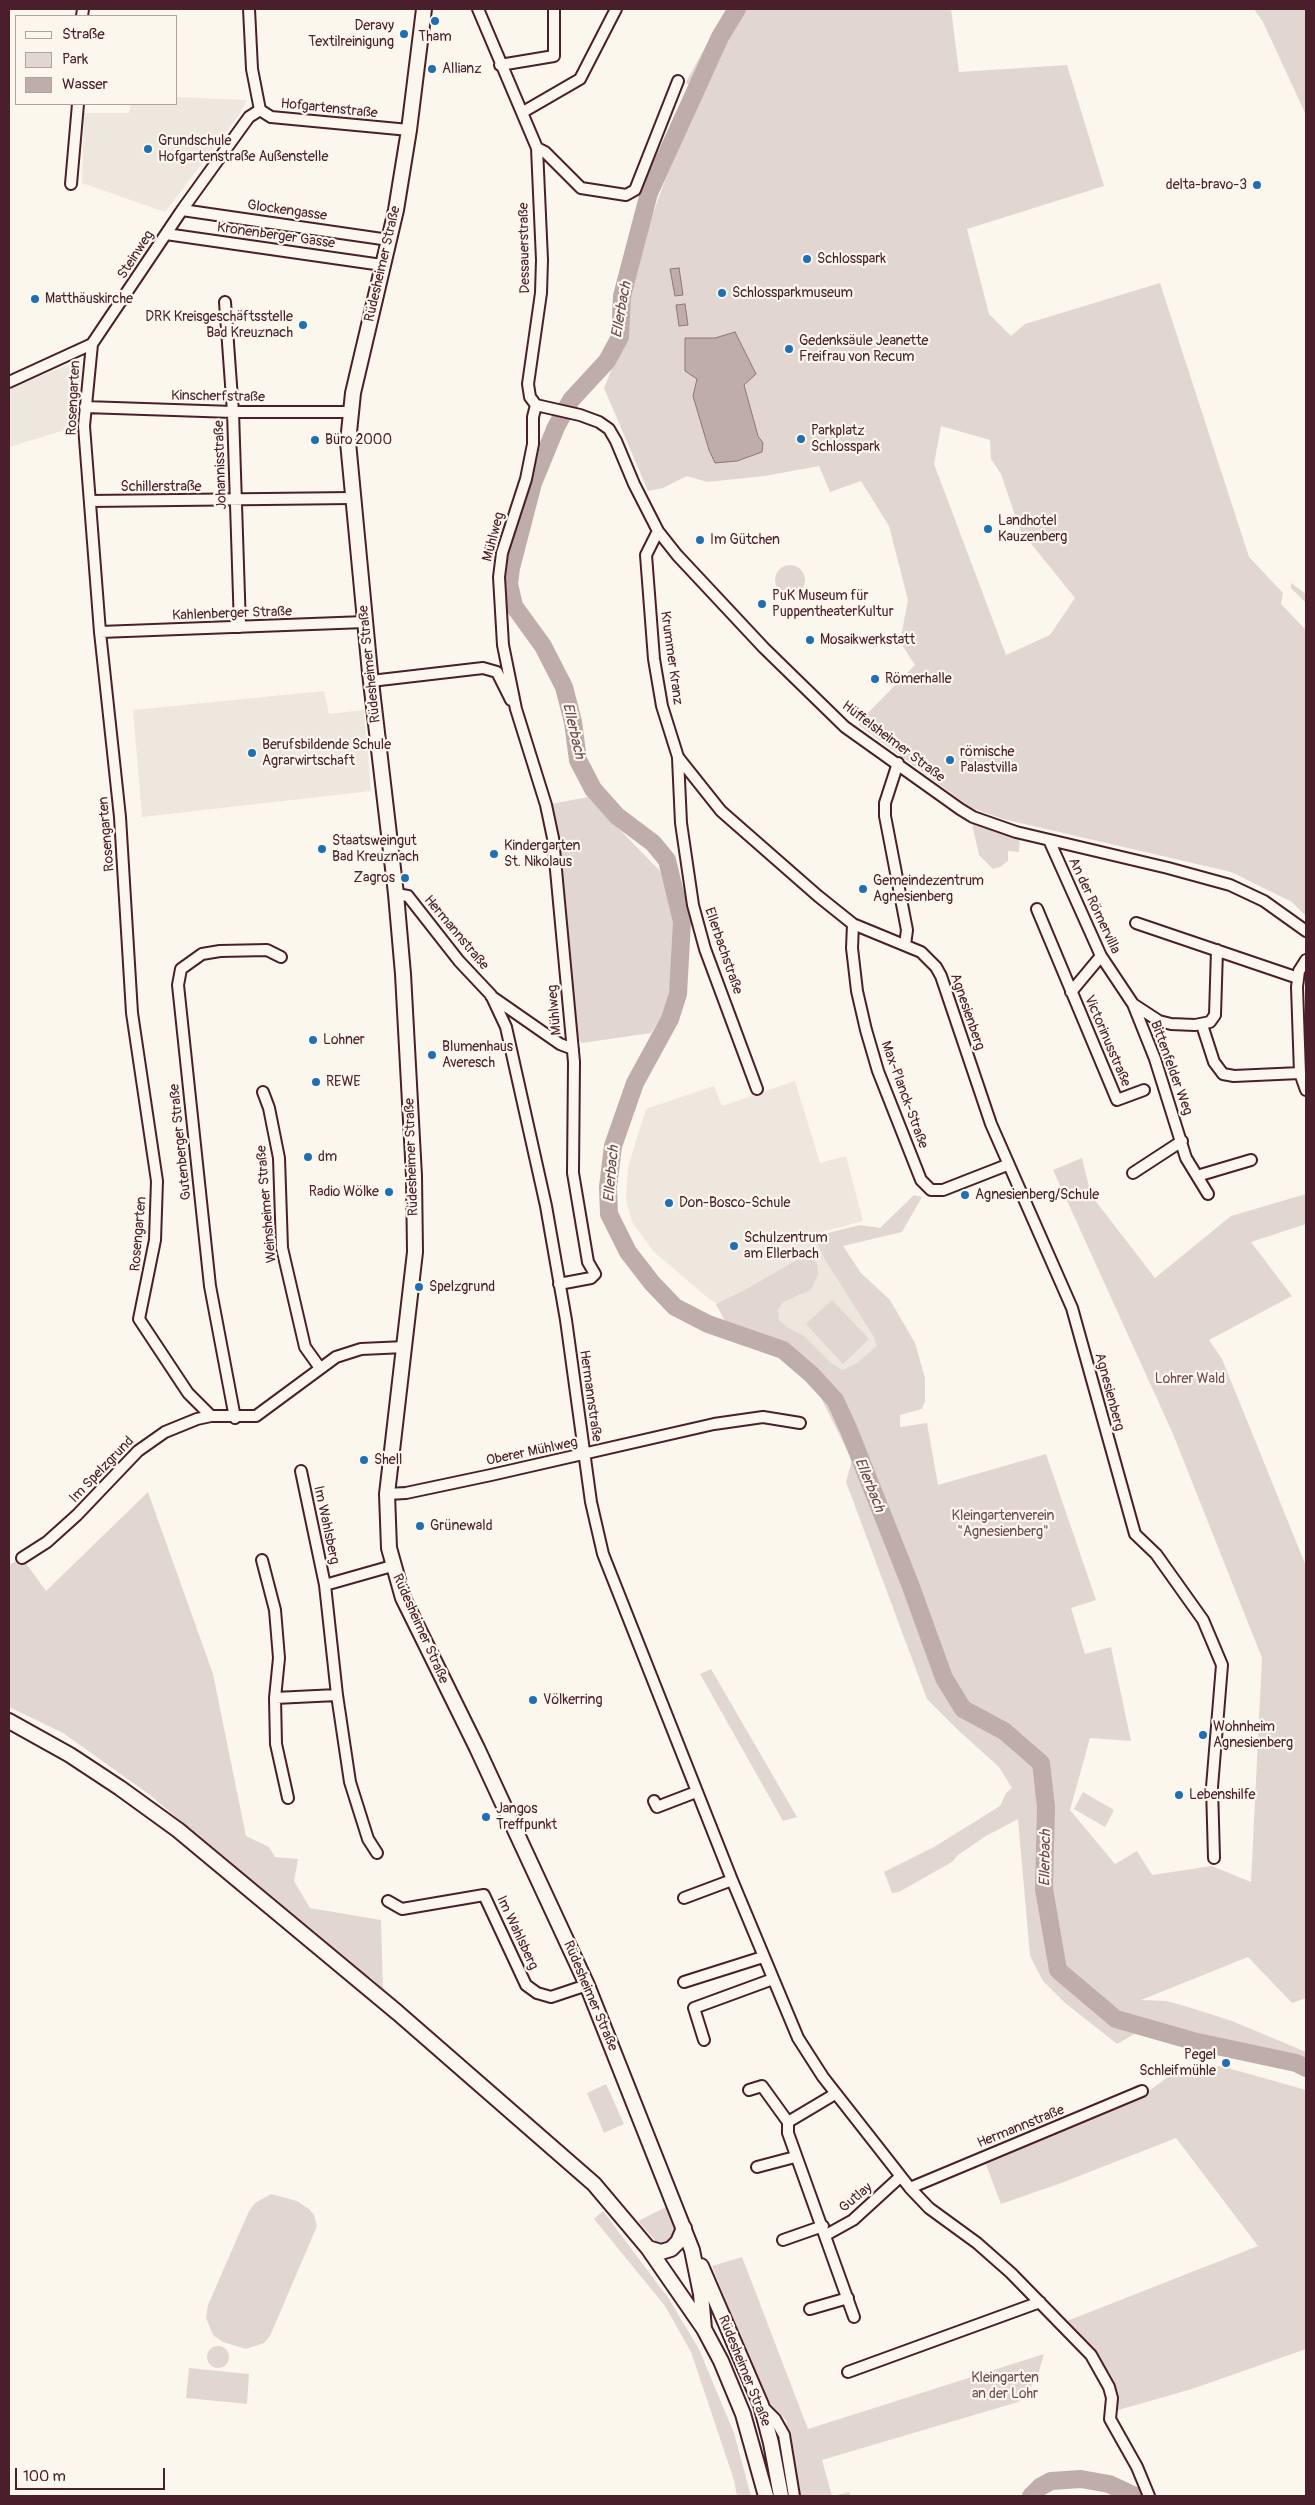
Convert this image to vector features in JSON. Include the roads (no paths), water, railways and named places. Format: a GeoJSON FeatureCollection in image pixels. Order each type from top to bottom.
{"type":"FeatureCollection","features":[{"type":"Feature","properties":{"kind":"street","name":"Hofgartenstraße"},"geometry":{"type":"LineString","coordinates":[[249,9],[252,69],[260,110],[271,117],[409,130]]}},
{"type":"Feature","properties":{"kind":"street","name":"Rüdesheimer Straße"},"geometry":{"type":"LineString","coordinates":[[424,9],[409,130],[396,210],[350,412],[348,442],[371,681],[396,894],[414,1176],[415,1252],[387,1494],[387,1533],[392,1566],[403,1598],[477,1748],[587,1984],[692,2250],[701,2294],[704,2329]]}},
{"type":"Feature","properties":{"kind":"street","name":"Dessauerstraße"},"geometry":{"type":"LineString","coordinates":[[478,9],[537,148],[541,285],[528,384],[530,397],[536,405]]}},
{"type":"Feature","properties":{"kind":"street"},"geometry":{"type":"LineString","coordinates":[[500,64],[554,56],[554,9]]}},
{"type":"Feature","properties":{"kind":"street"},"geometry":{"type":"LineString","coordinates":[[523,112],[580,79],[616,9]]}},
{"type":"Feature","properties":{"kind":"street"},"geometry":{"type":"LineString","coordinates":[[537,148],[545,152],[581,188],[626,195],[635,190],[678,81]]}},
{"type":"Feature","properties":{"kind":"street"},"geometry":{"type":"LineString","coordinates":[[71,184],[78,105]]}},
{"type":"Feature","properties":{"kind":"street","name":"Steinweg"},"geometry":{"type":"LineString","coordinates":[[92,344],[182,210],[249,117],[260,110]]}},
{"type":"Feature","properties":{"kind":"street","name":"Glockengasse"},"geometry":{"type":"LineString","coordinates":[[182,210],[389,240]]}},
{"type":"Feature","properties":{"kind":"street","name":"Kronenberger Gasse"},"geometry":{"type":"LineString","coordinates":[[166,234],[382,265]]}},
{"type":"Feature","properties":{"kind":"street","name":"Johannisstraße"},"geometry":{"type":"LineString","coordinates":[[225,302],[232,412],[240,627]]}},
{"type":"Feature","properties":{"kind":"street"},"geometry":{"type":"LineString","coordinates":[[9,382],[92,344]]}},
{"type":"Feature","properties":{"kind":"street","name":"Rosengarten"},"geometry":{"type":"LineString","coordinates":[[92,344],[85,407],[100,632],[120,817],[132,1013],[157,1181],[155,1240],[139,1319],[188,1393],[211,1416]]}},
{"type":"Feature","properties":{"kind":"street","name":"Hüffelsheimer Straße"},"geometry":{"type":"LineString","coordinates":[[536,405],[580,415],[599,422],[613,435],[658,531],[764,648],[845,727],[972,817],[1049,840],[1168,868],[1230,885],[1264,901],[1306,931]]}},
{"type":"Feature","properties":{"kind":"street","name":"Mühlweg"},"geometry":{"type":"LineString","coordinates":[[536,405],[533,417],[533,444],[526,479],[502,553],[499,577],[503,645],[516,708],[546,805],[553,838],[572,1048],[573,1173],[588,1262],[595,1274],[591,1278],[559,1284]]}},
{"type":"Feature","properties":{"kind":"street","name":"Kinscherfstraße"},"geometry":{"type":"LineString","coordinates":[[85,407],[232,412],[350,412]]}},
{"type":"Feature","properties":{"kind":"street","name":"Schillerstraße"},"geometry":{"type":"LineString","coordinates":[[90,501],[236,501],[352,498]]}},
{"type":"Feature","properties":{"kind":"street","name":"Krummer Kranz"},"geometry":{"type":"LineString","coordinates":[[658,531],[646,554],[654,659],[662,706],[678,757],[711,800],[736,826],[853,924]]}},
{"type":"Feature","properties":{"kind":"street","name":"Kahlenberger Straße"},"geometry":{"type":"LineString","coordinates":[[100,632],[365,622]]}},
{"type":"Feature","properties":{"kind":"street","name":"Mühlweg"},"geometry":{"type":"LineString","coordinates":[[371,681],[483,668],[497,672],[516,708]]}},
{"type":"Feature","properties":{"kind":"street","name":"Ellerbachstraße"},"geometry":{"type":"LineString","coordinates":[[678,757],[681,823],[688,883],[696,920],[757,1089]]}},
{"type":"Feature","properties":{"kind":"street"},"geometry":{"type":"LineString","coordinates":[[898,763],[887,797],[885,816],[908,930],[906,945]]}},
{"type":"Feature","properties":{"kind":"street","name":"An der Römervilla"},"geometry":{"type":"LineString","coordinates":[[1049,840],[1101,956],[1133,1004],[1164,1023],[1202,1025]]}},
{"type":"Feature","properties":{"kind":"street","name":"Hermannstraße"},"geometry":{"type":"LineString","coordinates":[[396,894],[408,896],[459,961],[491,995],[554,1041],[572,1048]]}},
{"type":"Feature","properties":{"kind":"street","name":"Victorinusstraße"},"geometry":{"type":"LineString","coordinates":[[1037,909],[1117,1100],[1144,1090]]}},
{"type":"Feature","properties":{"kind":"street"},"geometry":{"type":"LineString","coordinates":[[1136,923],[1298,978]]}},
{"type":"Feature","properties":{"kind":"street","name":"Agnesienberg"},"geometry":{"type":"LineString","coordinates":[[853,924],[921,952],[930,960],[941,976],[991,1124],[1007,1165],[1072,1308],[1135,1534],[1156,1554],[1203,1620],[1222,1665],[1212,1787],[1214,1858]]}},
{"type":"Feature","properties":{"kind":"street","name":"Max-Planck-Straße"},"geometry":{"type":"LineString","coordinates":[[853,924],[852,948],[857,991],[866,1030],[878,1071],[921,1180],[931,1190],[943,1190],[1007,1165]]}},
{"type":"Feature","properties":{"kind":"street","name":"Gutenberger Straße"},"geometry":{"type":"LineString","coordinates":[[235,1418],[210,1286],[178,985],[181,969],[202,954],[220,951],[267,950],[281,957]]}},
{"type":"Feature","properties":{"kind":"street"},"geometry":{"type":"LineString","coordinates":[[1216,950],[1215,1015],[1210,1022],[1202,1025],[1214,1062],[1223,1074],[1234,1076],[1300,1073]]}},
{"type":"Feature","properties":{"kind":"street","name":"Victorinusstraße"},"geometry":{"type":"LineString","coordinates":[[1071,992],[1101,956]]}},
{"type":"Feature","properties":{"kind":"street"},"geometry":{"type":"LineString","coordinates":[[1306,960],[1298,978],[1300,1073],[1306,1090]]}},
{"type":"Feature","properties":{"kind":"street","name":"Hermannstraße"},"geometry":{"type":"LineString","coordinates":[[491,995],[506,1027],[546,1206],[591,1502],[603,1554],[696,1792],[798,2038],[836,2094],[910,2188],[929,2208],[984,2249],[1040,2302],[1091,2355],[1109,2387],[1112,2398],[1110,2419],[1137,2467],[1148,2493]]}},
{"type":"Feature","properties":{"kind":"street","name":"Bittenfelder Weg"},"geometry":{"type":"LineString","coordinates":[[1133,1004],[1156,1059],[1186,1158],[1208,1194]]}},
{"type":"Feature","properties":{"kind":"street","name":"Weinsheimer Straße"},"geometry":{"type":"LineString","coordinates":[[263,1092],[269,1108],[279,1158],[282,1248],[305,1347],[320,1368]]}},
{"type":"Feature","properties":{"kind":"street"},"geometry":{"type":"LineString","coordinates":[[1133,1173],[1182,1141]]}},
{"type":"Feature","properties":{"kind":"street"},"geometry":{"type":"LineString","coordinates":[[1197,1176],[1251,1160]]}},
{"type":"Feature","properties":{"kind":"street","name":"Im Spelzgrund"},"geometry":{"type":"LineString","coordinates":[[22,1558],[67,1525],[125,1462],[149,1442],[184,1424],[211,1416],[250,1418],[265,1412],[320,1368],[350,1351],[375,1347],[405,1346]]}},
{"type":"Feature","properties":{"kind":"street","name":"Oberer Mühlweg"},"geometry":{"type":"LineString","coordinates":[[387,1494],[415,1491],[714,1424],[756,1418],[771,1418],[800,1423]]}},
{"type":"Feature","properties":{"kind":"street","name":"Im Wahlsberg"},"geometry":{"type":"LineString","coordinates":[[301,1472],[325,1584],[336,1695],[350,1782],[368,1838],[377,1853]]}},
{"type":"Feature","properties":{"kind":"street"},"geometry":{"type":"LineString","coordinates":[[262,1560],[275,1610],[279,1658],[275,1698],[276,1744],[288,1798]]}},
{"type":"Feature","properties":{"kind":"street","name":"Im Wahlsberg"},"geometry":{"type":"LineString","coordinates":[[325,1584],[392,1566]]}},
{"type":"Feature","properties":{"kind":"street"},"geometry":{"type":"LineString","coordinates":[[275,1698],[336,1695]]}},
{"type":"Feature","properties":{"kind":"street"},"geometry":{"type":"LineString","coordinates":[[9,1721],[70,1755],[112,1782],[178,1830],[387,2004],[594,2184],[648,2248],[704,2329],[721,2361],[743,2414],[766,2494]]}},
{"type":"Feature","properties":{"kind":"street"},"geometry":{"type":"LineString","coordinates":[[654,1801],[656,1807],[696,1792]]}},
{"type":"Feature","properties":{"kind":"street"},"geometry":{"type":"LineString","coordinates":[[684,1898],[732,1880]]}},
{"type":"Feature","properties":{"kind":"street","name":"Im Wahlsberg"},"geometry":{"type":"LineString","coordinates":[[388,1900],[402,1909],[484,1895],[526,1984],[537,1993],[551,1997],[587,1984]]}},
{"type":"Feature","properties":{"kind":"street"},"geometry":{"type":"LineString","coordinates":[[684,1982],[763,1957]]}},
{"type":"Feature","properties":{"kind":"street"},"geometry":{"type":"LineString","coordinates":[[704,2040],[694,2008],[773,1979]]}},
{"type":"Feature","properties":{"kind":"street","name":"Gutlay"},"geometry":{"type":"LineString","coordinates":[[749,2090],[762,2086],[788,2122],[788,2133],[795,2157],[825,2230],[854,2316]]}},
{"type":"Feature","properties":{"kind":"street","name":"Hermannstraße"},"geometry":{"type":"LineString","coordinates":[[910,2188],[1142,2091]]}},
{"type":"Feature","properties":{"kind":"street"},"geometry":{"type":"LineString","coordinates":[[788,2122],[836,2094]]}},
{"type":"Feature","properties":{"kind":"street"},"geometry":{"type":"LineString","coordinates":[[757,2167],[795,2157]]}},
{"type":"Feature","properties":{"kind":"street","name":"Gutlay"},"geometry":{"type":"LineString","coordinates":[[783,2240],[825,2230],[853,2220],[900,2177]]}},
{"type":"Feature","properties":{"kind":"street"},"geometry":{"type":"LineString","coordinates":[[648,2248],[661,2252],[671,2249],[678,2242],[684,2228]]}},
{"type":"Feature","properties":{"kind":"street","name":"Rüdesheimer Straße"},"geometry":{"type":"LineString","coordinates":[[692,2250],[704,2271],[761,2405],[771,2443],[781,2496]]}},
{"type":"Feature","properties":{"kind":"street"},"geometry":{"type":"LineString","coordinates":[[810,2309],[848,2298]]}},
{"type":"Feature","properties":{"kind":"street"},"geometry":{"type":"LineString","coordinates":[[848,2372],[1040,2302]]}},
{"type":"Feature","properties":{"kind":"street"},"geometry":{"type":"LineString","coordinates":[[761,2405],[775,2419],[784,2435],[794,2496]]}},
{"type":"Feature","properties":{"kind":"water"},"geometry":{"type":"Polygon","coordinates":[[[679,268],[683,295],[675,296],[670,269],[679,268]]]}},
{"type":"Feature","properties":{"kind":"water"},"geometry":{"type":"Polygon","coordinates":[[[685,304],[688,325],[679,326],[676,305],[685,304]]]}},
{"type":"Feature","properties":{"kind":"water"},"geometry":{"type":"Polygon","coordinates":[[[735,332],[756,374],[744,385],[758,436],[763,443],[762,452],[737,461],[715,463],[709,450],[693,396],[697,379],[685,371],[685,338],[715,338],[735,332]]]}},
{"type":"Feature","properties":{"kind":"waterway","name":"Ellerbach"},"geometry":{"type":"LineString","coordinates":[[737,9],[720,37],[649,193],[622,296],[620,337],[607,361],[571,400],[556,427],[533,483],[511,568],[509,584],[514,606],[543,646],[564,687],[573,722],[578,760],[593,789],[617,816],[653,843],[667,860],[682,922],[678,994],[670,1019],[635,1083],[613,1146],[608,1187],[609,1214],[628,1252],[652,1283],[675,1307],[708,1324],[783,1350],[811,1374],[835,1400],[910,1584],[944,1678],[963,1709],[1004,1731],[1041,1763],[1046,1807],[1044,1889],[1058,1970],[1116,2019],[1193,2041],[1296,2063],[1306,2068]]}},
{"type":"Feature","properties":{"kind":"waterway"},"geometry":{"type":"LineString","coordinates":[[1031,2496],[1040,2487],[1051,2481],[1081,2479],[1109,2484],[1135,2496]]}},
{"type":"Feature","properties":{"kind":"place","name":"Tham"},"geometry":{"type":"Point","coordinates":[435,21]}},
{"type":"Feature","properties":{"kind":"place","name":"Deravy Textilreinigung"},"geometry":{"type":"Point","coordinates":[404,34]}},
{"type":"Feature","properties":{"kind":"place","name":"Allianz"},"geometry":{"type":"Point","coordinates":[432,69]}},
{"type":"Feature","properties":{"kind":"place","name":"Grundschule Hofgartenstraße Außenstelle"},"geometry":{"type":"Point","coordinates":[148,149]}},
{"type":"Feature","properties":{"kind":"place","name":"delta-bravo-3"},"geometry":{"type":"Point","coordinates":[1257,185]}},
{"type":"Feature","properties":{"kind":"place","name":"Schlosspark"},"geometry":{"type":"Point","coordinates":[807,259]}},
{"type":"Feature","properties":{"kind":"place","name":"Schlossparkmuseum"},"geometry":{"type":"Point","coordinates":[722,293]}},
{"type":"Feature","properties":{"kind":"place","name":"Matthäuskirche"},"geometry":{"type":"Point","coordinates":[35,299]}},
{"type":"Feature","properties":{"kind":"place","name":"DRK Kreisgeschäftsstelle Bad Kreuznach"},"geometry":{"type":"Point","coordinates":[303,325]}},
{"type":"Feature","properties":{"kind":"place","name":"Gedenksäule Jeanette Freifrau von Recum"},"geometry":{"type":"Point","coordinates":[789,349]}},
{"type":"Feature","properties":{"kind":"place","name":"Parkplatz Schlosspark"},"geometry":{"type":"Point","coordinates":[801,439]}},
{"type":"Feature","properties":{"kind":"place","name":"Büro 2000"},"geometry":{"type":"Point","coordinates":[315,440]}},
{"type":"Feature","properties":{"kind":"place","name":"Landhotel Kauzenberg"},"geometry":{"type":"Point","coordinates":[988,529]}},
{"type":"Feature","properties":{"kind":"place","name":"Im Gütchen"},"geometry":{"type":"Point","coordinates":[700,540]}},
{"type":"Feature","properties":{"kind":"place","name":"PuK Museum für PuppentheaterKultur"},"geometry":{"type":"Point","coordinates":[762,604]}},
{"type":"Feature","properties":{"kind":"place","name":"Mosaikwerkstatt"},"geometry":{"type":"Point","coordinates":[810,640]}},
{"type":"Feature","properties":{"kind":"place","name":"Römerhalle"},"geometry":{"type":"Point","coordinates":[875,679]}},
{"type":"Feature","properties":{"kind":"place","name":"Berufsbildende Schule Agrarwirtschaft"},"geometry":{"type":"Point","coordinates":[252,753]}},
{"type":"Feature","properties":{"kind":"place","name":"römische Palastvilla"},"geometry":{"type":"Point","coordinates":[950,760]}},
{"type":"Feature","properties":{"kind":"place","name":"Staatsweingut Bad Kreuznach"},"geometry":{"type":"Point","coordinates":[322,849]}},
{"type":"Feature","properties":{"kind":"place","name":"Kindergarten St. Nikolaus"},"geometry":{"type":"Point","coordinates":[494,854]}},
{"type":"Feature","properties":{"kind":"place","name":"Zagros"},"geometry":{"type":"Point","coordinates":[405,878]}},
{"type":"Feature","properties":{"kind":"place","name":"Gemeindezentrum Agnesienberg"},"geometry":{"type":"Point","coordinates":[863,889]}},
{"type":"Feature","properties":{"kind":"place","name":"Lohner"},"geometry":{"type":"Point","coordinates":[313,1040]}},
{"type":"Feature","properties":{"kind":"place","name":"Blumenhaus Averesch"},"geometry":{"type":"Point","coordinates":[432,1055]}},
{"type":"Feature","properties":{"kind":"place","name":"REWE"},"geometry":{"type":"Point","coordinates":[316,1082]}},
{"type":"Feature","properties":{"kind":"place","name":"dm"},"geometry":{"type":"Point","coordinates":[308,1157]}},
{"type":"Feature","properties":{"kind":"place","name":"Radio Wölke"},"geometry":{"type":"Point","coordinates":[389,1192]}},
{"type":"Feature","properties":{"kind":"place","name":"Agnesienberg/Schule"},"geometry":{"type":"Point","coordinates":[965,1195]}},
{"type":"Feature","properties":{"kind":"place","name":"Don-Bosco-Schule"},"geometry":{"type":"Point","coordinates":[669,1203]}},
{"type":"Feature","properties":{"kind":"place","name":"Schulzentrum am Ellerbach"},"geometry":{"type":"Point","coordinates":[734,1246]}},
{"type":"Feature","properties":{"kind":"place","name":"Spelzgrund"},"geometry":{"type":"Point","coordinates":[419,1287]}},
{"type":"Feature","properties":{"kind":"place","name":"Shell"},"geometry":{"type":"Point","coordinates":[364,1460]}},
{"type":"Feature","properties":{"kind":"place","name":"Grünewald"},"geometry":{"type":"Point","coordinates":[420,1526]}},
{"type":"Feature","properties":{"kind":"place","name":"Völkerring"},"geometry":{"type":"Point","coordinates":[533,1700]}},
{"type":"Feature","properties":{"kind":"place","name":"Wohnheim Agnesienberg"},"geometry":{"type":"Point","coordinates":[1203,1735]}},
{"type":"Feature","properties":{"kind":"place","name":"Lebenshilfe"},"geometry":{"type":"Point","coordinates":[1179,1795]}},
{"type":"Feature","properties":{"kind":"place","name":"Jangos Treffpunkt"},"geometry":{"type":"Point","coordinates":[486,1817]}},
{"type":"Feature","properties":{"kind":"place","name":"Pegel Schleifmühle"},"geometry":{"type":"Point","coordinates":[1226,2063]}},
{"type":"Feature","properties":{"kind":"park label","name":"Lohrer Wald"},"geometry":{"type":"Point","coordinates":[1190,1379]}},
{"type":"Feature","properties":{"kind":"park label","name":"Kleingartenverein \"Agnesienberg\""},"geometry":{"type":"Point","coordinates":[1003,1524]}},
{"type":"Feature","properties":{"kind":"park label","name":"Kleingarten an der Lohr"},"geometry":{"type":"Point","coordinates":[1005,2386]}}]}
